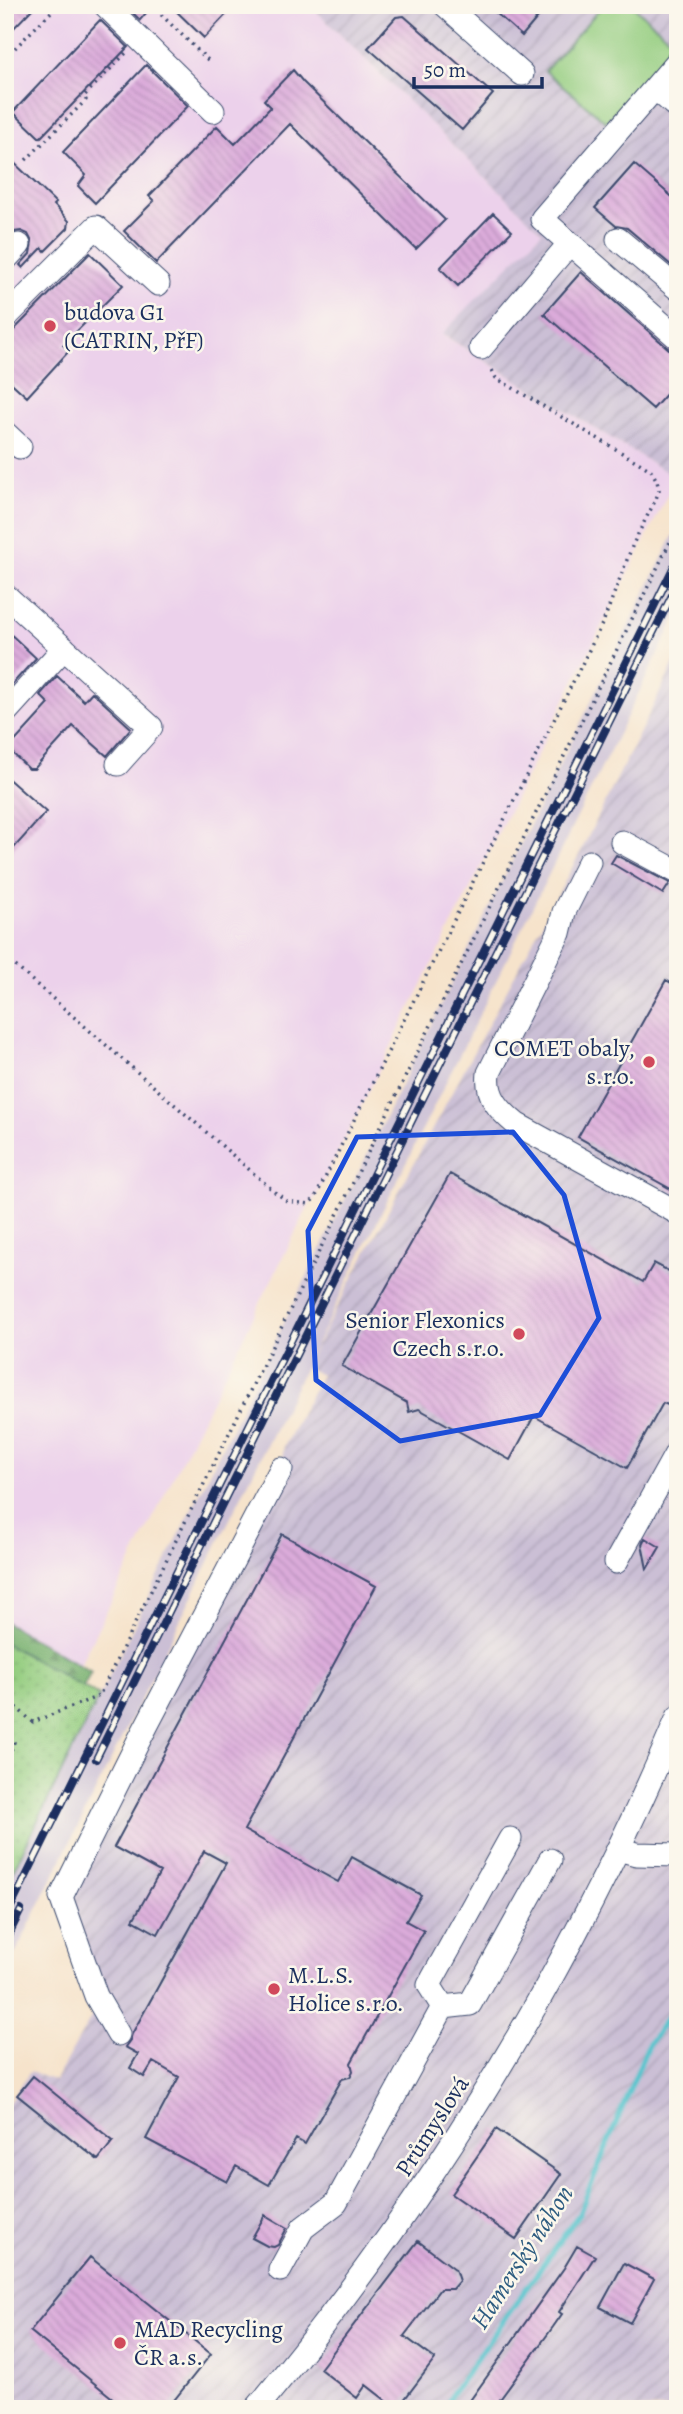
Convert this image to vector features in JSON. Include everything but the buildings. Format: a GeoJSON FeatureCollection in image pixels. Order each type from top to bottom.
{"type":"FeatureCollection","features":[{"type":"Feature","properties":{"kind":"street"},"geometry":{"type":"LineString","coordinates":[[105,5],[214,111]]}},
{"type":"Feature","properties":{"kind":"street"},"geometry":{"type":"LineString","coordinates":[[445,5],[523,74]]}},
{"type":"Feature","properties":{"kind":"street"},"geometry":{"type":"LineString","coordinates":[[676,66],[542,219],[678,338]]}},
{"type":"Feature","properties":{"kind":"street"},"geometry":{"type":"LineString","coordinates":[[655,88],[678,108]]}},
{"type":"Feature","properties":{"kind":"street"},"geometry":{"type":"LineString","coordinates":[[5,318],[96,226],[158,285]]}},
{"type":"Feature","properties":{"kind":"street"},"geometry":{"type":"LineString","coordinates":[[618,239],[678,289]]}},
{"type":"Feature","properties":{"kind":"street"},"geometry":{"type":"LineString","coordinates":[[481,348],[570,243]]}},
{"type":"Feature","properties":{"kind":"street"},"geometry":{"type":"LineString","coordinates":[[5,595],[151,727],[118,764]]}},
{"type":"Feature","properties":{"kind":"street"},"geometry":{"type":"LineString","coordinates":[[5,713],[64,648]]}},
{"type":"Feature","properties":{"kind":"street"},"geometry":{"type":"LineString","coordinates":[[622,842],[678,872]]}},
{"type":"Feature","properties":{"kind":"street"},"geometry":{"type":"LineString","coordinates":[[589,862],[564,912],[559,933],[489,1073],[489,1091],[502,1111],[516,1124],[678,1213]]}},
{"type":"Feature","properties":{"kind":"street"},"geometry":{"type":"LineString","coordinates":[[616,1562],[678,1450]]}},
{"type":"Feature","properties":{"kind":"street"},"geometry":{"type":"LineString","coordinates":[[118,2034],[96,1996],[61,1897],[138,1742],[281,1469]]}},
{"type":"Feature","properties":{"kind":"street","name":"Průmyslová"},"geometry":{"type":"LineString","coordinates":[[256,2409],[343,2298],[448,2152],[532,2013],[618,1849],[678,1717]]}},
{"type":"Feature","properties":{"kind":"street"},"geometry":{"type":"LineString","coordinates":[[443,2007],[429,1985],[510,1839]]}},
{"type":"Feature","properties":{"kind":"street"},"geometry":{"type":"LineString","coordinates":[[618,1849],[636,1854],[678,1855]]}},
{"type":"Feature","properties":{"kind":"street"},"geometry":{"type":"LineString","coordinates":[[443,2007],[470,2004],[550,1860]]}},
{"type":"Feature","properties":{"kind":"street"},"geometry":{"type":"LineString","coordinates":[[280,2270],[303,2228],[336,2203],[443,2007]]}},
{"type":"Feature","properties":{"kind":"path"},"geometry":{"type":"LineString","coordinates":[[5,58],[58,5]]}},
{"type":"Feature","properties":{"kind":"path"},"geometry":{"type":"LineString","coordinates":[[151,5],[209,61]]}},
{"type":"Feature","properties":{"kind":"path"},"geometry":{"type":"LineString","coordinates":[[26,160],[86,100],[84,96],[139,38]]}},
{"type":"Feature","properties":{"kind":"path"},"geometry":{"type":"LineString","coordinates":[[5,957],[275,1192],[296,1204],[309,1205],[315,1198],[604,620],[659,490],[650,470],[496,377],[481,348]]}},
{"type":"Feature","properties":{"kind":"path"},"geometry":{"type":"LineString","coordinates":[[5,1698],[33,1722],[99,1696],[678,526]]}},
{"type":"Feature","properties":{"kind":"path"},"geometry":{"type":"LineString","coordinates":[[5,1731],[14,1742],[5,1768]]}},
{"type":"Feature","properties":{"kind":"highlighted area"},"geometry":{"type":"Polygon","coordinates":[[[513,1132],[564,1195],[599,1318],[540,1415],[400,1441],[316,1380],[308,1231],[357,1137],[513,1132]]]}},
{"type":"Feature","properties":{"kind":"shaded area"},"geometry":{"type":"Polygon","coordinates":[[[5,5],[310,5],[542,232],[443,335],[676,478],[75,1674],[5,1634],[5,5]]]}},
{"type":"Feature","properties":{"kind":"shaded area"},"geometry":{"type":"Polygon","coordinates":[[[310,5],[678,5],[676,478],[442,334],[542,232],[310,5]]]}},
{"type":"Feature","properties":{"kind":"shaded area"},"geometry":{"type":"Polygon","coordinates":[[[678,526],[678,613],[5,1974],[5,1887],[678,526]]]}},
{"type":"Feature","properties":{"kind":"shaded area"},"geometry":{"type":"Polygon","coordinates":[[[675,662],[678,663],[678,2409],[5,2409],[5,2108],[30,2072],[55,2081],[96,2009],[61,1897],[281,1469],[284,1446],[321,1375],[305,1367],[579,855],[675,662]]]}},
{"type":"Feature","properties":{"kind":"green space"},"geometry":{"type":"Polygon","coordinates":[[[603,5],[632,5],[677,45],[606,122],[545,71],[603,5]]]}},
{"type":"Feature","properties":{"kind":"green space"},"geometry":{"type":"Polygon","coordinates":[[[5,1622],[91,1672],[83,1687],[5,1643],[5,1622]]]}},
{"type":"Feature","properties":{"kind":"green space"},"geometry":{"type":"Polygon","coordinates":[[[5,1643],[99,1696],[5,1887],[5,1643]]]}},
{"type":"Feature","properties":{"kind":"waterway","name":"Hamerský náhon"},"geometry":{"type":"LineString","coordinates":[[444,2409],[453,2392],[579,2214],[648,2045],[667,2018],[678,2009]]}},
{"type":"Feature","properties":{"kind":"railway"},"geometry":{"type":"LineString","coordinates":[[5,1919],[678,558]]}},
{"type":"Feature","properties":{"kind":"railway"},"geometry":{"type":"LineString","coordinates":[[96,1759],[678,583]]}},
{"type":"Feature","properties":{"kind":"railway"},"geometry":{"type":"LineString","coordinates":[[5,1942],[21,1910]]}},
{"type":"Feature","properties":{"kind":"place","name":"budova G1 (CATRIN, PřF)"},"geometry":{"type":"Point","coordinates":[50,326]}},
{"type":"Feature","properties":{"kind":"place","name":"COMET obaly, s.r.o."},"geometry":{"type":"Point","coordinates":[649,1062]}},
{"type":"Feature","properties":{"kind":"place","name":"Senior Flexonics Czech s.r.o."},"geometry":{"type":"Point","coordinates":[519,1334]}},
{"type":"Feature","properties":{"kind":"place","name":"M.L.S. Holice s.r.o."},"geometry":{"type":"Point","coordinates":[274,1989]}},
{"type":"Feature","properties":{"kind":"place","name":"MAD Recycling ČR a.s."},"geometry":{"type":"Point","coordinates":[120,2343]}}]}
